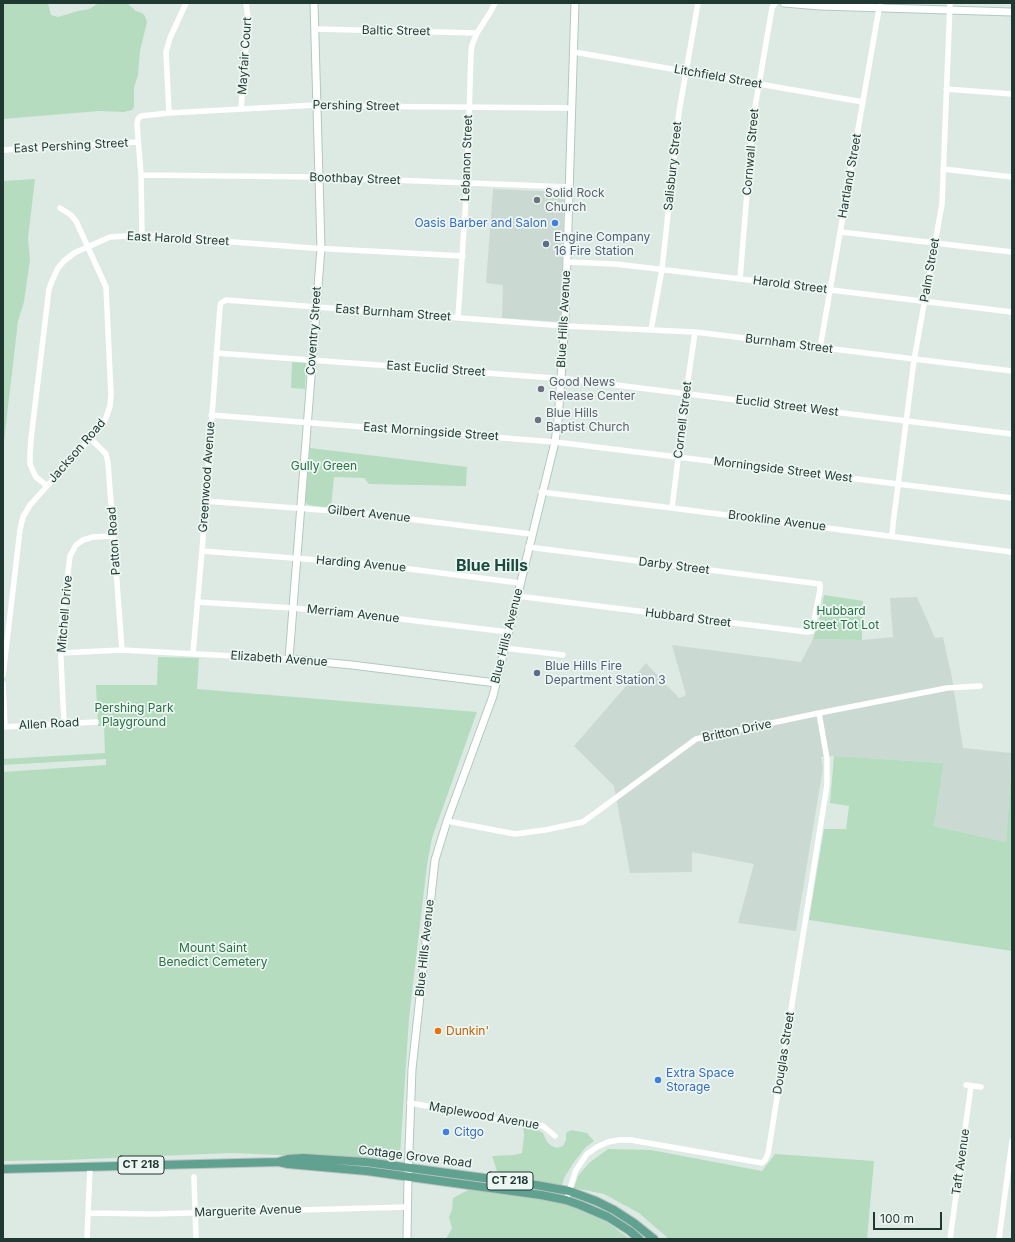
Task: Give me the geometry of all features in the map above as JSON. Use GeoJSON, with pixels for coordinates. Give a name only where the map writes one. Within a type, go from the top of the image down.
{"type":"FeatureCollection","features":[{"type":"Feature","properties":{"kind":"main road","name":"Coventry Street"},"geometry":{"type":"LineString","coordinates":[[289,659],[321,248],[314,3]]}},
{"type":"Feature","properties":{"kind":"main road","name":"Blue Hills Avenue"},"geometry":{"type":"LineString","coordinates":[[407,1239],[410,1104],[415,1038],[433,876],[438,849],[447,821],[491,701],[541,492],[555,442],[558,420],[568,262],[575,3]]}},
{"type":"Feature","properties":{"kind":"main road"},"geometry":{"type":"LineString","coordinates":[[784,3],[820,6],[949,7],[1012,12]]}},
{"type":"Feature","properties":{"kind":"main road","name":"Elizabeth Avenue"},"geometry":{"type":"LineString","coordinates":[[289,659],[496,682]]}},
{"type":"Feature","properties":{"kind":"main road","name":"Cottage Grove Road"},"geometry":{"type":"LineString","coordinates":[[278,1162],[288,1159],[303,1158],[366,1162],[536,1185],[569,1191],[596,1201],[614,1210],[634,1222],[654,1239]]}},
{"type":"Feature","properties":{"kind":"main road","name":"Cottage Grove Road"},"geometry":{"type":"LineString","coordinates":[[3,1169],[278,1162],[366,1171],[541,1195],[566,1200],[580,1204],[608,1217],[630,1231],[639,1239]]}},
{"type":"Feature","properties":{"kind":"street"},"geometry":{"type":"LineString","coordinates":[[169,113],[166,52],[170,38],[186,3]]}},
{"type":"Feature","properties":{"kind":"street","name":"Mayfair Court"},"geometry":{"type":"LineString","coordinates":[[240,109],[248,19],[246,3]]}},
{"type":"Feature","properties":{"kind":"street","name":"Lebanon Street"},"geometry":{"type":"LineString","coordinates":[[458,318],[467,183],[471,52],[477,33],[495,3]]}},
{"type":"Feature","properties":{"kind":"street","name":"Salisbury Street"},"geometry":{"type":"LineString","coordinates":[[651,330],[662,270],[679,112],[698,3]]}},
{"type":"Feature","properties":{"kind":"street","name":"Cornwall Street"},"geometry":{"type":"LineString","coordinates":[[740,279],[753,119],[772,8],[775,3]]}},
{"type":"Feature","properties":{"kind":"street","name":"Hartland Street"},"geometry":{"type":"LineString","coordinates":[[820,348],[879,6]]}},
{"type":"Feature","properties":{"kind":"street","name":"Palm Street"},"geometry":{"type":"LineString","coordinates":[[892,536],[914,360],[942,204],[949,7]]}},
{"type":"Feature","properties":{"kind":"street","name":"Baltic Street"},"geometry":{"type":"LineString","coordinates":[[315,29],[477,33]]}},
{"type":"Feature","properties":{"kind":"street","name":"Litchfield Street"},"geometry":{"type":"LineString","coordinates":[[574,52],[863,102]]}},
{"type":"Feature","properties":{"kind":"street"},"geometry":{"type":"LineString","coordinates":[[946,89],[1012,94]]}},
{"type":"Feature","properties":{"kind":"street","name":"Pershing Street"},"geometry":{"type":"LineString","coordinates":[[138,142],[137,124],[141,116],[169,113],[316,105],[572,108]]}},
{"type":"Feature","properties":{"kind":"street"},"geometry":{"type":"LineString","coordinates":[[138,142],[141,175],[142,235]]}},
{"type":"Feature","properties":{"kind":"street","name":"East Pershing Street"},"geometry":{"type":"LineString","coordinates":[[3,150],[138,142]]}},
{"type":"Feature","properties":{"kind":"street"},"geometry":{"type":"LineString","coordinates":[[943,169],[1012,177]]}},
{"type":"Feature","properties":{"kind":"street","name":"Boothbay Street"},"geometry":{"type":"LineString","coordinates":[[141,175],[318,177],[569,187]]}},
{"type":"Feature","properties":{"kind":"street","name":"Jackson Road"},"geometry":{"type":"LineString","coordinates":[[3,675],[20,530],[23,517],[30,505],[104,423],[110,406],[111,395],[106,287],[76,221],[71,215],[60,208]]}},
{"type":"Feature","properties":{"kind":"street"},"geometry":{"type":"LineString","coordinates":[[841,232],[1012,252]]}},
{"type":"Feature","properties":{"kind":"street","name":"East Harold Street"},"geometry":{"type":"LineString","coordinates":[[47,486],[33,471],[30,455],[48,296],[52,281],[58,268],[64,261],[88,246],[110,238],[124,235],[142,235],[321,248],[463,256]]}},
{"type":"Feature","properties":{"kind":"street","name":"Harold Street"},"geometry":{"type":"LineString","coordinates":[[568,262],[615,264],[1012,312]]}},
{"type":"Feature","properties":{"kind":"street","name":"East Burnham Street"},"geometry":{"type":"LineString","coordinates":[[222,302],[231,300],[565,326]]}},
{"type":"Feature","properties":{"kind":"street","name":"Greenwood Avenue"},"geometry":{"type":"LineString","coordinates":[[193,653],[202,552],[216,353],[220,307],[222,302]]}},
{"type":"Feature","properties":{"kind":"street","name":"Burnham Street"},"geometry":{"type":"LineString","coordinates":[[565,326],[695,332],[1012,371]]}},
{"type":"Feature","properties":{"kind":"street","name":"Cornell Street"},"geometry":{"type":"LineString","coordinates":[[672,508],[695,332]]}},
{"type":"Feature","properties":{"kind":"street","name":"East Euclid Street"},"geometry":{"type":"LineString","coordinates":[[216,353],[312,359],[561,379]]}},
{"type":"Feature","properties":{"kind":"street","name":"Euclid Street West"},"geometry":{"type":"LineString","coordinates":[[561,379],[1012,434]]}},
{"type":"Feature","properties":{"kind":"street","name":"East Morningside Street"},"geometry":{"type":"LineString","coordinates":[[211,415],[555,442]]}},
{"type":"Feature","properties":{"kind":"street","name":"Patton Road"},"geometry":{"type":"LineString","coordinates":[[91,438],[106,454],[122,650]]}},
{"type":"Feature","properties":{"kind":"street","name":"Morningside Street West"},"geometry":{"type":"LineString","coordinates":[[555,442],[1012,498]]}},
{"type":"Feature","properties":{"kind":"street","name":"Brookline Avenue"},"geometry":{"type":"LineString","coordinates":[[541,492],[1012,552]]}},
{"type":"Feature","properties":{"kind":"street","name":"Gilbert Avenue"},"geometry":{"type":"LineString","coordinates":[[205,501],[389,516],[531,534]]}},
{"type":"Feature","properties":{"kind":"street","name":"Mitchell Drive"},"geometry":{"type":"LineString","coordinates":[[64,723],[60,638],[70,556],[76,545],[83,540],[92,537],[113,536]]}},
{"type":"Feature","properties":{"kind":"street","name":"Darby Street"},"geometry":{"type":"LineString","coordinates":[[528,547],[820,584]]}},
{"type":"Feature","properties":{"kind":"street","name":"Harding Avenue"},"geometry":{"type":"LineString","coordinates":[[202,552],[370,564],[520,583]]}},
{"type":"Feature","properties":{"kind":"street","name":"Hubbard Street"},"geometry":{"type":"LineString","coordinates":[[517,596],[807,632],[812,631],[820,584]]}},
{"type":"Feature","properties":{"kind":"street","name":"Merriam Avenue"},"geometry":{"type":"LineString","coordinates":[[197,602],[293,608],[508,632]]}},
{"type":"Feature","properties":{"kind":"street"},"geometry":{"type":"LineString","coordinates":[[504,648],[563,655]]}},
{"type":"Feature","properties":{"kind":"street","name":"Elizabeth Avenue"},"geometry":{"type":"LineString","coordinates":[[61,653],[122,650],[289,659]]}},
{"type":"Feature","properties":{"kind":"street"},"geometry":{"type":"LineString","coordinates":[[3,684],[4,727]]}},
{"type":"Feature","properties":{"kind":"street","name":"Britton Drive"},"geometry":{"type":"LineString","coordinates":[[447,821],[515,834],[583,822],[696,739],[947,688],[980,686]]}},
{"type":"Feature","properties":{"kind":"street","name":"Douglas Street"},"geometry":{"type":"LineString","coordinates":[[566,1200],[576,1170],[586,1154],[608,1142],[630,1140],[762,1162],[765,1160],[768,1154],[827,785],[827,759],[819,713]]}},
{"type":"Feature","properties":{"kind":"street","name":"Allen Road"},"geometry":{"type":"LineString","coordinates":[[4,727],[96,722]]}},
{"type":"Feature","properties":{"kind":"street","name":"Taft Avenue"},"geometry":{"type":"LineString","coordinates":[[950,1239],[969,1085],[981,1087]]}},
{"type":"Feature","properties":{"kind":"street","name":"Maplewood Avenue"},"geometry":{"type":"LineString","coordinates":[[410,1104],[439,1108],[486,1118],[543,1126],[555,1136]]}},
{"type":"Feature","properties":{"kind":"street"},"geometry":{"type":"LineString","coordinates":[[999,1239],[1012,1141]]}},
{"type":"Feature","properties":{"kind":"street"},"geometry":{"type":"LineString","coordinates":[[87,1239],[90,1166]]}},
{"type":"Feature","properties":{"kind":"street"},"geometry":{"type":"LineString","coordinates":[[194,1177],[196,1239]]}},
{"type":"Feature","properties":{"kind":"street","name":"Marguerite Avenue"},"geometry":{"type":"LineString","coordinates":[[88,1213],[196,1213],[408,1207]]}},
{"type":"Feature","properties":{"kind":"shaded area"},"geometry":{"type":"Polygon","coordinates":[[[493,189],[564,192],[561,318],[559,322],[502,318],[503,285],[486,283],[493,189]]]}},
{"type":"Feature","properties":{"kind":"shaded area"},"geometry":{"type":"Polygon","coordinates":[[[917,597],[935,638],[943,637],[952,678],[963,748],[1012,753],[1006,842],[934,826],[944,763],[834,756],[821,757],[823,768],[796,931],[738,923],[754,864],[692,852],[692,872],[630,873],[614,786],[574,746],[646,663],[679,698],[686,695],[672,645],[801,662],[813,639],[862,640],[893,637],[890,598],[917,597]]]}},
{"type":"Feature","properties":{"kind":"green space"},"geometry":{"type":"Polygon","coordinates":[[[3,3],[48,3],[51,15],[58,17],[89,9],[99,3],[127,3],[136,11],[142,13],[147,22],[140,51],[138,75],[134,87],[134,107],[132,110],[124,112],[99,111],[3,119],[3,3]]]}},
{"type":"Feature","properties":{"kind":"green space"},"geometry":{"type":"Polygon","coordinates":[[[35,179],[28,238],[30,260],[24,302],[18,321],[3,450],[3,181],[35,179]]]}},
{"type":"Feature","properties":{"kind":"green space"},"geometry":{"type":"Polygon","coordinates":[[[292,362],[306,363],[305,389],[291,388],[292,362]]]}},
{"type":"Feature","properties":{"kind":"green space","name":"Gully Green"},"geometry":{"type":"Polygon","coordinates":[[[310,448],[467,467],[466,486],[369,484],[364,478],[334,477],[331,508],[308,505],[305,501],[310,448]]]}},
{"type":"Feature","properties":{"kind":"green space","name":"Hubbard Street Tot Lot"},"geometry":{"type":"Polygon","coordinates":[[[824,595],[863,601],[862,640],[813,639],[819,620],[824,595]]]}},
{"type":"Feature","properties":{"kind":"green space","name":"Mount Saint Benedict Cemetery"},"geometry":{"type":"Polygon","coordinates":[[[158,657],[199,658],[197,689],[477,712],[432,838],[427,865],[409,1018],[400,1156],[398,1160],[231,1153],[3,1161],[3,772],[106,765],[106,759],[3,765],[3,759],[105,753],[104,726],[98,726],[96,685],[157,685],[158,657]]]}},
{"type":"Feature","properties":{"kind":"green space"},"geometry":{"type":"Polygon","coordinates":[[[834,756],[944,763],[934,826],[1006,842],[1012,757],[1012,951],[809,920],[824,829],[846,829],[849,806],[830,803],[834,756]]]}},
{"type":"Feature","properties":{"kind":"green space"},"geometry":{"type":"Polygon","coordinates":[[[523,1125],[532,1127],[543,1133],[547,1142],[557,1148],[563,1146],[566,1140],[566,1133],[571,1130],[587,1133],[594,1141],[586,1147],[574,1162],[564,1178],[561,1189],[500,1180],[492,1156],[522,1153],[524,1135],[523,1125]]]}},
{"type":"Feature","properties":{"kind":"green space"},"geometry":{"type":"Polygon","coordinates":[[[608,1149],[651,1150],[762,1171],[775,1154],[874,1161],[867,1239],[669,1239],[639,1213],[604,1194],[574,1188],[578,1176],[589,1163],[608,1149]]]}},
{"type":"Feature","properties":{"kind":"green space"},"geometry":{"type":"Polygon","coordinates":[[[470,1189],[561,1202],[597,1215],[630,1239],[446,1239],[452,1228],[449,1217],[452,1210],[453,1198],[470,1189]]]}},
{"type":"Feature","properties":{"kind":"place","name":"Solid Rock Church"},"geometry":{"type":"Point","coordinates":[537,200]}},
{"type":"Feature","properties":{"kind":"place","name":"Oasis Barber and Salon"},"geometry":{"type":"Point","coordinates":[555,223]}},
{"type":"Feature","properties":{"kind":"place","name":"Engine Company 16 Fire Station"},"geometry":{"type":"Point","coordinates":[546,244]}},
{"type":"Feature","properties":{"kind":"place","name":"Good News Release Center"},"geometry":{"type":"Point","coordinates":[541,389]}},
{"type":"Feature","properties":{"kind":"place","name":"Blue Hills Baptist Church"},"geometry":{"type":"Point","coordinates":[538,420]}},
{"type":"Feature","properties":{"kind":"place","name":"Blue Hills Fire Department Station 3"},"geometry":{"type":"Point","coordinates":[537,673]}},
{"type":"Feature","properties":{"kind":"place","name":"Dunkin'"},"geometry":{"type":"Point","coordinates":[438,1031]}},
{"type":"Feature","properties":{"kind":"place","name":"Extra Space Storage"},"geometry":{"type":"Point","coordinates":[658,1080]}},
{"type":"Feature","properties":{"kind":"place","name":"Citgo"},"geometry":{"type":"Point","coordinates":[446,1132]}},
{"type":"Feature","properties":{"kind":"district","name":"Blue Hills"},"geometry":{"type":"Point","coordinates":[492,566]}},
{"type":"Feature","properties":{"kind":"park label","name":"Pershing Park Playground"},"geometry":{"type":"Point","coordinates":[134,715]}}]}
